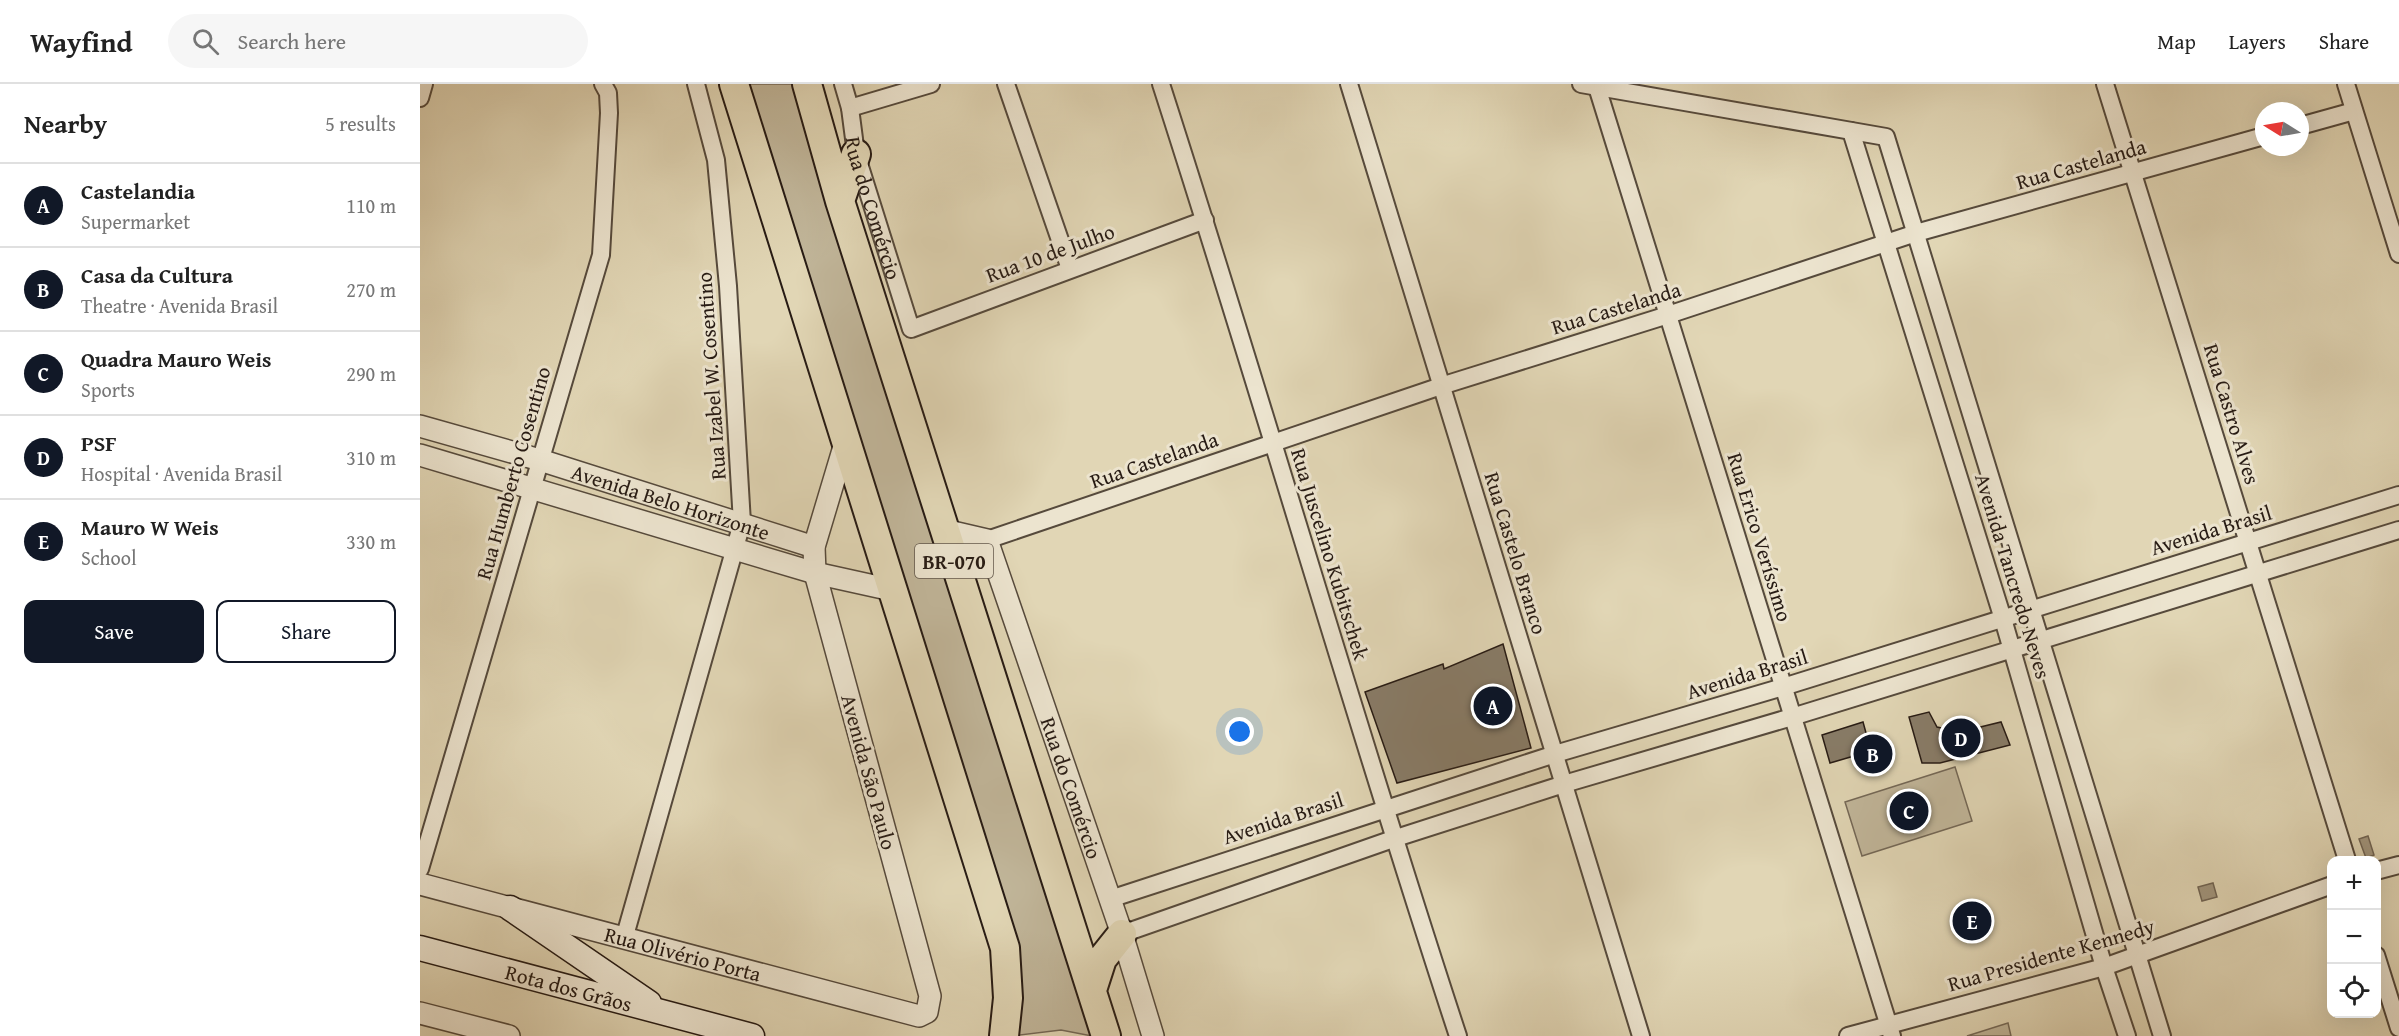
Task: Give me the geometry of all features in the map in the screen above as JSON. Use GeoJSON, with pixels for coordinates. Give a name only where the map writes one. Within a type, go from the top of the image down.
{"type":"FeatureCollection","features":[{"type":"Feature","properties":{"kind":"highway","name":"BR-070"},"geometry":{"type":"LineString","coordinates":[[734,84],[1005,948],[1008,998],[1004,1036]]}},
{"type":"Feature","properties":{"kind":"highway","name":"BR-070"},"geometry":{"type":"LineString","coordinates":[[807,84],[840,201],[1106,1036]]}},
{"type":"Feature","properties":{"kind":"highway"},"geometry":{"type":"LineString","coordinates":[[840,201],[856,154]]}},
{"type":"Feature","properties":{"kind":"highway"},"geometry":{"type":"LineString","coordinates":[[1092,990],[1102,959],[1122,934]]}},
{"type":"Feature","properties":{"kind":"main road"},"geometry":{"type":"LineString","coordinates":[[510,908],[666,1014]]}},
{"type":"Feature","properties":{"kind":"main road","name":"Rota dos Grãos"},"geometry":{"type":"LineString","coordinates":[[420,948],[752,1036]]}},
{"type":"Feature","properties":{"kind":"main road"},"geometry":{"type":"LineString","coordinates":[[684,1036],[719,1028]]}},
{"type":"Feature","properties":{"kind":"street"},"geometry":{"type":"LineString","coordinates":[[420,98],[424,84]]}},
{"type":"Feature","properties":{"kind":"street","name":"Rua Humberto Cosentino"},"geometry":{"type":"LineString","coordinates":[[420,869],[601,255],[609,113],[603,84]]}},
{"type":"Feature","properties":{"kind":"street","name":"Rua Izabel W. Cosentino"},"geometry":{"type":"LineString","coordinates":[[624,939],[742,523],[729,297],[717,160],[696,84]]}},
{"type":"Feature","properties":{"kind":"street","name":"Rua do Comércio"},"geometry":{"type":"LineString","coordinates":[[843,84],[850,108],[856,154],[911,329]]}},
{"type":"Feature","properties":{"kind":"street"},"geometry":{"type":"LineString","coordinates":[[850,108],[931,84]]}},
{"type":"Feature","properties":{"kind":"street"},"geometry":{"type":"LineString","coordinates":[[1006,84],[1070,269]]}},
{"type":"Feature","properties":{"kind":"street","name":"Rua Juscelino Kubitschek"},"geometry":{"type":"LineString","coordinates":[[1161,84],[1205,220],[1393,839],[1458,1036]]}},
{"type":"Feature","properties":{"kind":"street","name":"Rua Castelo Branco"},"geometry":{"type":"LineString","coordinates":[[1349,84],[1641,1036]]}},
{"type":"Feature","properties":{"kind":"street","name":"Rua Castro Alves"},"geometry":{"type":"LineString","coordinates":[[2105,84],[2345,856]]}},
{"type":"Feature","properties":{"kind":"street"},"geometry":{"type":"LineString","coordinates":[[2346,84],[2399,254]]}},
{"type":"Feature","properties":{"kind":"street"},"geometry":{"type":"LineString","coordinates":[[1589,85],[1644,89],[1851,131]]}},
{"type":"Feature","properties":{"kind":"street","name":"Rua Erico Veríssimo"},"geometry":{"type":"LineString","coordinates":[[1589,85],[1668,315],[1890,1030]]}},
{"type":"Feature","properties":{"kind":"street"},"geometry":{"type":"LineString","coordinates":[[2309,124],[2354,111]]}},
{"type":"Feature","properties":{"kind":"street","name":"Avenida Tancredo Neves"},"geometry":{"type":"LineString","coordinates":[[2127,1036],[2104,967],[2012,648],[1888,243],[1851,131],[1886,137],[2162,1036]]}},
{"type":"Feature","properties":{"kind":"street","name":"Rua Castelanda"},"geometry":{"type":"LineString","coordinates":[[987,540],[1441,386],[1668,315],[1916,233],[2255,139]]}},
{"type":"Feature","properties":{"kind":"street","name":"Rua 10 de Julho"},"geometry":{"type":"LineString","coordinates":[[911,329],[1205,220]]}},
{"type":"Feature","properties":{"kind":"street","name":"Avenida Belo Horizonte"},"geometry":{"type":"LineString","coordinates":[[420,426],[540,460],[814,547]]}},
{"type":"Feature","properties":{"kind":"street"},"geometry":{"type":"LineString","coordinates":[[814,547],[846,440]]}},
{"type":"Feature","properties":{"kind":"street","name":"Avenida Belo Horizonte"},"geometry":{"type":"LineString","coordinates":[[420,455],[815,573],[892,590]]}},
{"type":"Feature","properties":{"kind":"street","name":"Avenida Brasil"},"geometry":{"type":"LineString","coordinates":[[1110,899],[1555,754],[1783,687],[2399,495]]}},
{"type":"Feature","properties":{"kind":"street"},"geometry":{"type":"LineString","coordinates":[[944,530],[987,540]]}},
{"type":"Feature","properties":{"kind":"street"},"geometry":{"type":"LineString","coordinates":[[1122,934],[1393,839],[1564,784],[1792,717],[2399,530]]}},
{"type":"Feature","properties":{"kind":"street","name":"Rua do Comércio"},"geometry":{"type":"LineString","coordinates":[[987,540],[1122,934],[1153,1036]]}},
{"type":"Feature","properties":{"kind":"street","name":"Avenida São Paulo"},"geometry":{"type":"LineString","coordinates":[[814,547],[815,573],[930,996]]}},
{"type":"Feature","properties":{"kind":"street"},"geometry":{"type":"LineString","coordinates":[[2381,870],[2399,865]]}},
{"type":"Feature","properties":{"kind":"street","name":"Rua Olivério Porta"},"geometry":{"type":"LineString","coordinates":[[420,884],[919,1016],[927,1012],[930,996]]}},
{"type":"Feature","properties":{"kind":"street","name":"Rua Presidente Kennedy"},"geometry":{"type":"LineString","coordinates":[[1848,1036],[1890,1030],[2104,967],[2327,886]]}},
{"type":"Feature","properties":{"kind":"street"},"geometry":{"type":"LineString","coordinates":[[2379,964],[2399,1028]]}},
{"type":"Feature","properties":{"kind":"street"},"geometry":{"type":"LineString","coordinates":[[420,1013],[509,1036]]}},
{"type":"Feature","properties":{"kind":"shaded area"},"geometry":{"type":"Polygon","coordinates":[[[746,84],[793,84],[943,570],[1092,1036],[1061,1030],[1011,1036],[1018,1011],[1021,982],[1015,947],[746,84]]]}},
{"type":"Feature","properties":{"kind":"shaded area"},"geometry":{"type":"Polygon","coordinates":[[[1955,767],[1972,821],[1862,856],[1845,802],[1955,767]]]}},
{"type":"Feature","properties":{"kind":"shaded area"},"geometry":{"type":"Polygon","coordinates":[[[2368,836],[2374,855],[2365,856],[2359,839],[2368,836]]]}},
{"type":"Feature","properties":{"kind":"shaded area"},"geometry":{"type":"Polygon","coordinates":[[[2213,883],[2217,897],[2202,901],[2198,887],[2213,883]]]}},
{"type":"Feature","properties":{"kind":"shaded area"},"geometry":{"type":"Polygon","coordinates":[[[2008,1023],[2011,1036],[1967,1036],[2008,1023]]]}},
{"type":"Feature","properties":{"kind":"building"},"geometry":{"type":"Polygon","coordinates":[[[1503,644],[1531,748],[1397,783],[1365,692],[1443,664],[1444,669],[1503,644]]]}},
{"type":"Feature","properties":{"kind":"building"},"geometry":{"type":"Polygon","coordinates":[[[1929,712],[1937,727],[1960,732],[2001,722],[2010,745],[1940,763],[1922,763],[1909,717],[1929,712]]]}},
{"type":"Feature","properties":{"kind":"building"},"geometry":{"type":"Polygon","coordinates":[[[1863,722],[1871,751],[1830,763],[1822,735],[1863,722]]]}},
{"type":"Feature","properties":{"kind":"place","name":"Castelandia"},"geometry":{"type":"Point","coordinates":[1493,706]}},
{"type":"Feature","properties":{"kind":"place","name":"PSF"},"geometry":{"type":"Point","coordinates":[1961,738]}},
{"type":"Feature","properties":{"kind":"place","name":"Casa da Cultura"},"geometry":{"type":"Point","coordinates":[1873,754]}},
{"type":"Feature","properties":{"kind":"place","name":"Quadra Mauro Weis"},"geometry":{"type":"Point","coordinates":[1909,811]}},
{"type":"Feature","properties":{"kind":"place","name":"Mauro W Weis"},"geometry":{"type":"Point","coordinates":[1972,921]}}]}
